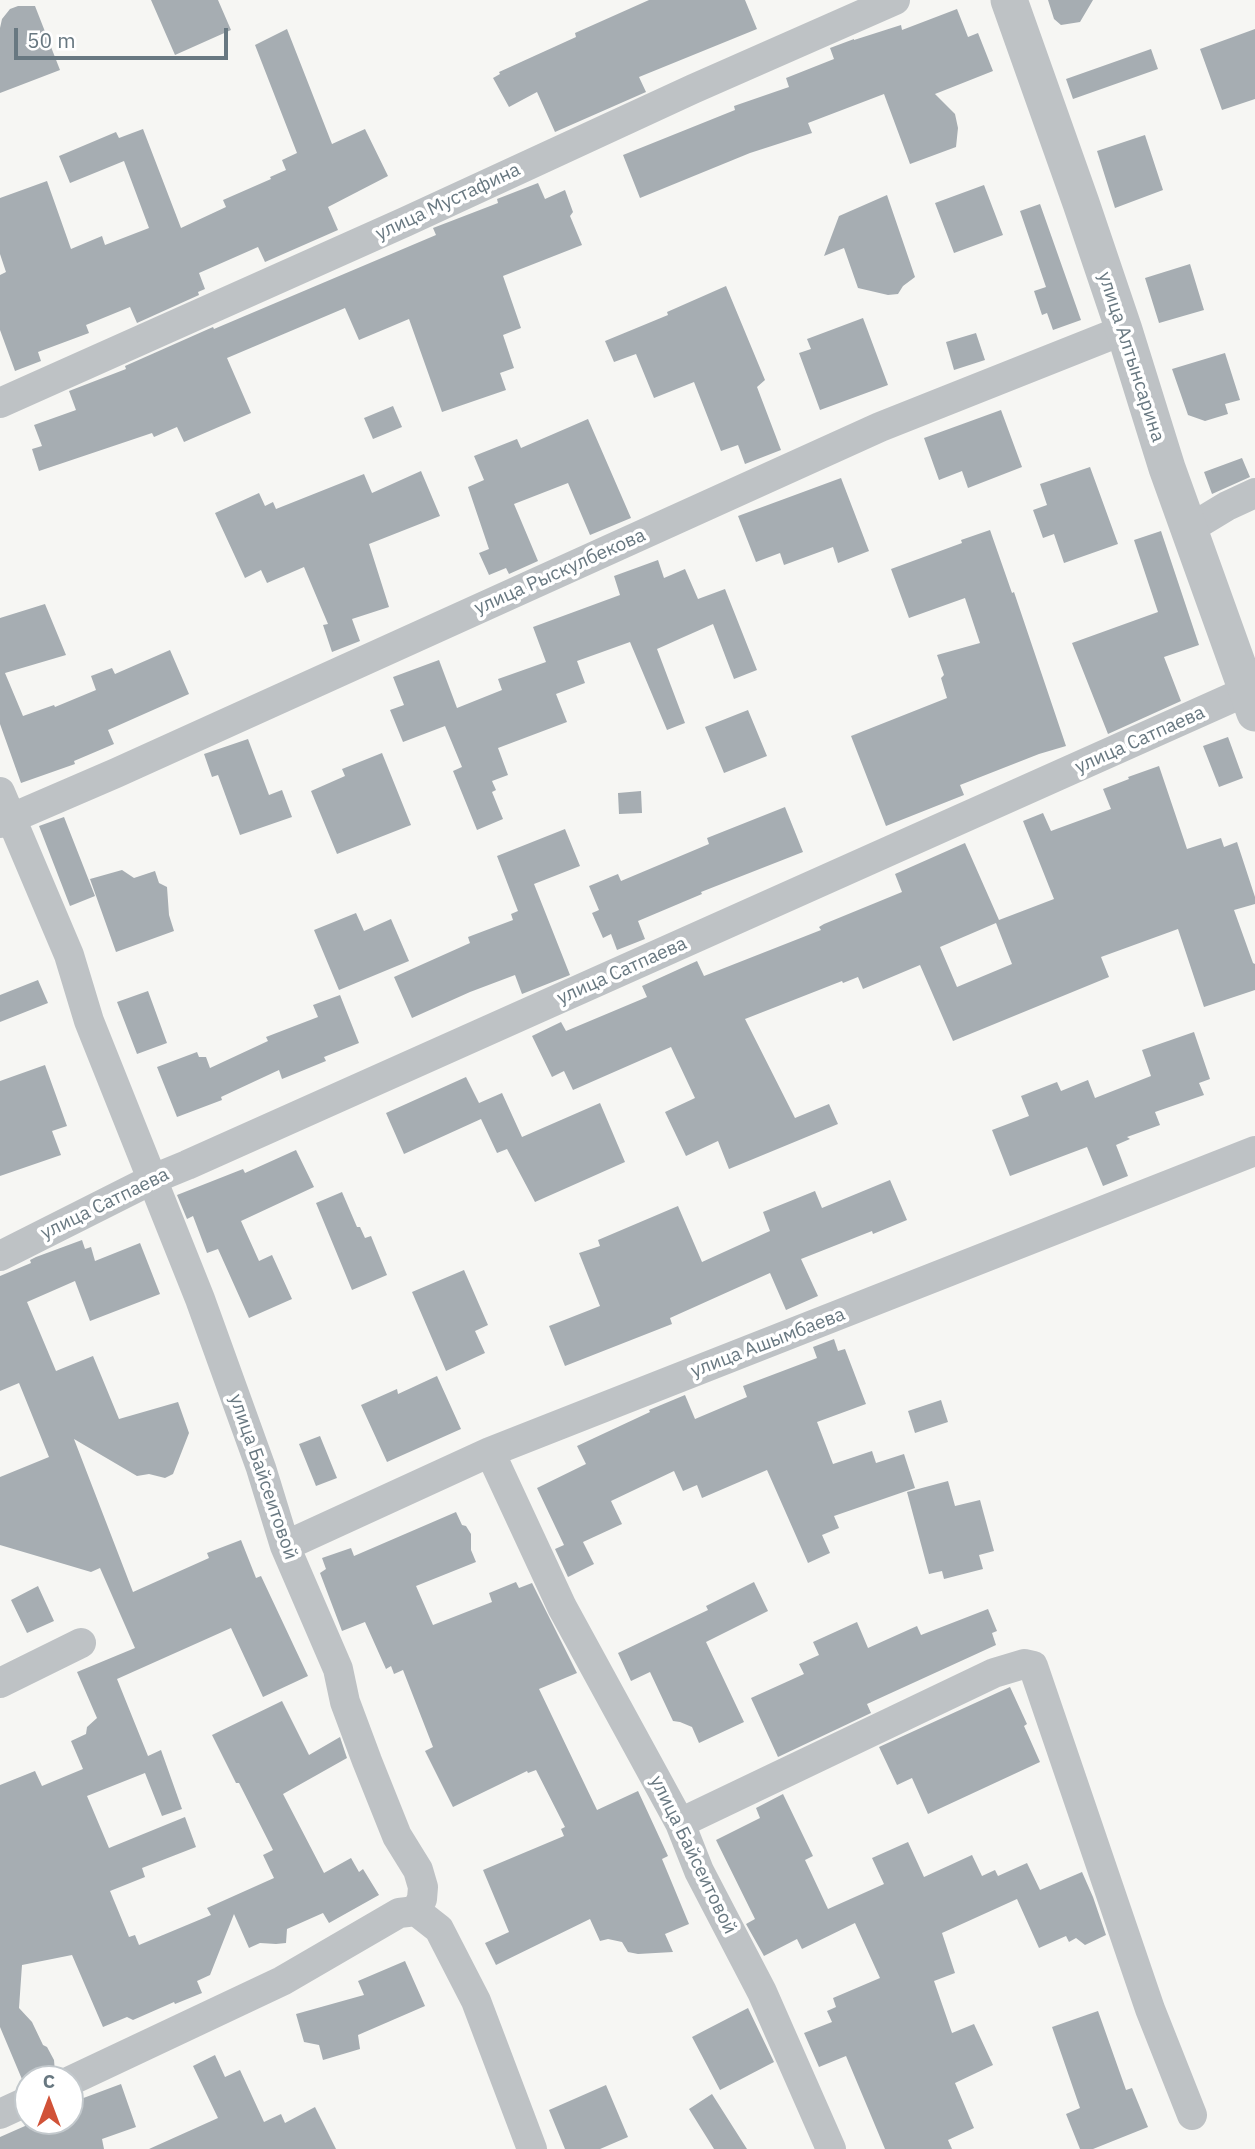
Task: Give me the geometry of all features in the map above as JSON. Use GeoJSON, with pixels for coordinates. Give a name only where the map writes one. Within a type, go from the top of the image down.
{"type":"FeatureCollection","features":[{"type":"Feature","properties":{"kind":"street","name":"улица Мустафина"},"geometry":{"type":"LineString","coordinates":[[0,403],[895,0]]}},
{"type":"Feature","properties":{"kind":"street","name":"улица Алтынсарина"},"geometry":{"type":"LineString","coordinates":[[1009,0],[1124,330],[1167,468],[1251,702]]}},
{"type":"Feature","properties":{"kind":"street","name":"улица Рыскулбекова"},"geometry":{"type":"LineString","coordinates":[[4,811],[129,767],[880,427],[1124,330]]}},
{"type":"Feature","properties":{"kind":"street"},"geometry":{"type":"LineString","coordinates":[[1189,529],[1255,493]]}},
{"type":"Feature","properties":{"kind":"street","name":"улица Сатпаева"},"geometry":{"type":"LineString","coordinates":[[0,1256],[153,1179],[1251,702]]}},
{"type":"Feature","properties":{"kind":"street","name":"улица Байсеитовой"},"geometry":{"type":"LineString","coordinates":[[4,811],[69,955],[89,1020],[200,1299],[252,1442],[285,1546],[338,1669],[345,1702],[397,1836],[418,1870],[423,1887],[422,1899],[416,1911]]}},
{"type":"Feature","properties":{"kind":"street","name":"улица Ашымбаева"},"geometry":{"type":"LineString","coordinates":[[285,1546],[490,1452],[1255,1151]]}},
{"type":"Feature","properties":{"kind":"street","name":"улица Байсеитовой"},"geometry":{"type":"LineString","coordinates":[[490,1452],[562,1607],[680,1823],[699,1871],[762,1992],[831,2149]]}},
{"type":"Feature","properties":{"kind":"street"},"geometry":{"type":"LineString","coordinates":[[0,1683],[81,1643]]}},
{"type":"Feature","properties":{"kind":"street"},"geometry":{"type":"LineString","coordinates":[[680,1823],[994,1673],[1024,1664],[1033,1666],[1150,2009],[1192,2115]]}},
{"type":"Feature","properties":{"kind":"street"},"geometry":{"type":"LineString","coordinates":[[84,2074],[282,1981],[399,1913],[416,1911],[439,1929],[476,2001],[531,2149]]}},
{"type":"Feature","properties":{"kind":"building"},"geometry":{"type":"Polygon","coordinates":[[[151,0],[218,0],[231,30],[175,55],[151,0]]]}},
{"type":"Feature","properties":{"kind":"building"},"geometry":{"type":"Polygon","coordinates":[[[649,0],[745,0],[757,29],[639,77],[646,92],[555,132],[537,92],[509,107],[493,78],[500,74],[499,72],[576,37],[575,33],[649,0]]]}},
{"type":"Feature","properties":{"kind":"building"},"geometry":{"type":"Polygon","coordinates":[[[1048,0],[1093,0],[1080,22],[1061,25],[1054,19],[1048,0]]]}},
{"type":"Feature","properties":{"kind":"building"},"geometry":{"type":"Polygon","coordinates":[[[35,6],[60,70],[0,93],[0,28],[2,19],[10,9],[35,6]]]}},
{"type":"Feature","properties":{"kind":"building"},"geometry":{"type":"Polygon","coordinates":[[[957,9],[968,37],[978,33],[993,71],[935,94],[955,114],[958,128],[956,147],[910,164],[884,94],[808,123],[812,133],[750,153],[640,198],[623,155],[735,110],[734,106],[789,87],[786,78],[834,59],[830,48],[901,25],[902,30],[957,9]]]}},
{"type":"Feature","properties":{"kind":"building"},"geometry":{"type":"Polygon","coordinates":[[[287,29],[332,144],[365,129],[388,176],[328,207],[338,230],[265,262],[258,247],[199,273],[205,289],[198,292],[199,295],[137,323],[130,307],[86,325],[89,333],[38,352],[41,361],[15,371],[0,330],[0,275],[6,272],[0,254],[0,198],[47,181],[71,249],[102,236],[105,245],[149,228],[124,161],[70,183],[59,156],[116,132],[119,138],[143,129],[181,228],[226,207],[223,200],[286,170],[282,160],[297,153],[255,45],[287,29]]]}},
{"type":"Feature","properties":{"kind":"building"},"geometry":{"type":"Polygon","coordinates":[[[1255,29],[1255,99],[1222,110],[1200,49],[1255,29]]]}},
{"type":"Feature","properties":{"kind":"building"},"geometry":{"type":"Polygon","coordinates":[[[1151,49],[1158,69],[1073,99],[1066,79],[1151,49]]]}},
{"type":"Feature","properties":{"kind":"building"},"geometry":{"type":"Polygon","coordinates":[[[1145,135],[1163,190],[1115,208],[1097,151],[1145,135]]]}},
{"type":"Feature","properties":{"kind":"building"},"geometry":{"type":"Polygon","coordinates":[[[538,183],[545,199],[565,190],[573,212],[570,216],[582,245],[503,276],[521,328],[503,335],[514,368],[500,373],[506,390],[442,412],[409,319],[359,340],[345,308],[227,358],[251,413],[184,442],[177,427],[154,437],[152,433],[39,471],[32,449],[42,446],[34,425],[76,410],[69,391],[126,369],[125,366],[213,327],[214,329],[436,235],[433,228],[498,203],[497,199],[538,183]]]}},
{"type":"Feature","properties":{"kind":"building"},"geometry":{"type":"Polygon","coordinates":[[[984,185],[1003,235],[954,253],[935,203],[984,185]]]}},
{"type":"Feature","properties":{"kind":"building"},"geometry":{"type":"Polygon","coordinates":[[[887,195],[915,277],[903,286],[898,294],[888,295],[858,288],[844,248],[824,256],[839,216],[887,195]]]}},
{"type":"Feature","properties":{"kind":"building"},"geometry":{"type":"Polygon","coordinates":[[[1040,204],[1081,320],[1053,330],[1047,313],[1042,315],[1034,291],[1046,287],[1020,211],[1040,204]]]}},
{"type":"Feature","properties":{"kind":"building"},"geometry":{"type":"Polygon","coordinates":[[[1190,264],[1204,310],[1159,323],[1145,278],[1190,264]]]}},
{"type":"Feature","properties":{"kind":"building"},"geometry":{"type":"Polygon","coordinates":[[[726,286],[765,380],[757,387],[781,450],[745,464],[738,445],[721,451],[694,382],[654,398],[636,354],[614,362],[605,341],[668,315],[667,312],[726,286]]]}},
{"type":"Feature","properties":{"kind":"building"},"geometry":{"type":"Polygon","coordinates":[[[863,318],[888,385],[820,410],[799,353],[811,349],[807,339],[863,318]]]}},
{"type":"Feature","properties":{"kind":"building"},"geometry":{"type":"Polygon","coordinates":[[[976,333],[985,360],[954,370],[946,342],[976,333]]]}},
{"type":"Feature","properties":{"kind":"building"},"geometry":{"type":"Polygon","coordinates":[[[1225,353],[1240,400],[1225,404],[1228,414],[1205,421],[1188,415],[1172,369],[1225,353]]]}},
{"type":"Feature","properties":{"kind":"building"},"geometry":{"type":"Polygon","coordinates":[[[393,406],[402,427],[373,439],[364,418],[393,406]]]}},
{"type":"Feature","properties":{"kind":"building"},"geometry":{"type":"Polygon","coordinates":[[[1001,410],[1022,467],[968,488],[962,471],[939,480],[924,438],[1001,410]]]}},
{"type":"Feature","properties":{"kind":"building"},"geometry":{"type":"Polygon","coordinates":[[[588,419],[631,518],[590,535],[568,483],[514,504],[538,561],[509,574],[506,568],[489,575],[479,553],[489,549],[468,487],[484,480],[474,456],[517,439],[521,448],[588,419]]]}},
{"type":"Feature","properties":{"kind":"building"},"geometry":{"type":"Polygon","coordinates":[[[1242,458],[1250,477],[1212,494],[1204,472],[1242,458]]]}},
{"type":"Feature","properties":{"kind":"building"},"geometry":{"type":"Polygon","coordinates":[[[1090,467],[1118,544],[1064,563],[1054,534],[1043,538],[1033,510],[1047,505],[1040,484],[1090,467]]]}},
{"type":"Feature","properties":{"kind":"building"},"geometry":{"type":"Polygon","coordinates":[[[421,471],[440,516],[369,544],[389,607],[352,619],[360,641],[332,652],[323,625],[328,624],[304,567],[267,583],[261,570],[245,578],[215,513],[259,493],[265,506],[273,502],[276,509],[364,474],[372,493],[421,471]]]}},
{"type":"Feature","properties":{"kind":"building"},"geometry":{"type":"Polygon","coordinates":[[[841,478],[869,551],[838,563],[833,547],[784,565],[780,553],[756,562],[738,516],[841,478]]]}},
{"type":"Feature","properties":{"kind":"building"},"geometry":{"type":"Polygon","coordinates":[[[990,530],[1066,746],[960,785],[964,795],[886,826],[851,736],[947,698],[941,678],[944,675],[937,655],[980,643],[965,598],[909,618],[891,569],[990,530]]]}},
{"type":"Feature","properties":{"kind":"building"},"geometry":{"type":"Polygon","coordinates":[[[1161,531],[1199,645],[1164,657],[1181,701],[1108,734],[1072,643],[1158,612],[1134,540],[1161,531]]]}},
{"type":"Feature","properties":{"kind":"building"},"geometry":{"type":"Polygon","coordinates":[[[658,560],[664,578],[685,569],[698,599],[725,589],[757,670],[734,679],[713,624],[657,649],[685,723],[667,730],[630,642],[577,661],[585,683],[556,694],[567,722],[498,748],[508,775],[492,781],[496,790],[492,792],[503,819],[477,830],[453,771],[462,767],[445,726],[403,742],[390,710],[404,705],[393,677],[439,660],[457,708],[502,690],[498,679],[546,662],[533,627],[620,595],[614,576],[658,560]]]}},
{"type":"Feature","properties":{"kind":"building"},"geometry":{"type":"Polygon","coordinates":[[[45,604],[66,655],[5,673],[23,716],[54,705],[55,707],[96,690],[91,676],[112,668],[115,674],[170,650],[189,694],[108,730],[114,744],[74,761],[75,764],[21,783],[0,724],[0,618],[45,604]]]}},
{"type":"Feature","properties":{"kind":"building"},"geometry":{"type":"Polygon","coordinates":[[[748,710],[767,756],[724,773],[705,727],[748,710]]]}},
{"type":"Feature","properties":{"kind":"building"},"geometry":{"type":"Polygon","coordinates":[[[1228,737],[1243,778],[1219,787],[1203,746],[1228,737]]]}},
{"type":"Feature","properties":{"kind":"building"},"geometry":{"type":"Polygon","coordinates":[[[248,739],[269,795],[282,790],[292,817],[240,835],[218,775],[212,777],[204,754],[248,739]]]}},
{"type":"Feature","properties":{"kind":"building"},"geometry":{"type":"Polygon","coordinates":[[[382,753],[411,825],[337,854],[311,791],[345,776],[342,769],[382,753]]]}},
{"type":"Feature","properties":{"kind":"building"},"geometry":{"type":"Polygon","coordinates":[[[1159,766],[1187,849],[1221,838],[1224,847],[1237,842],[1255,897],[1255,904],[1234,910],[1255,964],[1255,990],[1204,1007],[1178,929],[1101,957],[1109,977],[953,1041],[920,965],[863,989],[858,977],[843,983],[842,981],[745,1019],[795,1118],[829,1104],[838,1124],[729,1169],[718,1141],[686,1156],[665,1112],[695,1098],[671,1047],[573,1090],[564,1071],[552,1077],[532,1036],[561,1022],[566,1031],[647,997],[642,986],[697,961],[704,976],[821,930],[819,927],[824,924],[902,892],[895,874],[965,843],[999,920],[1054,899],[1023,821],[1043,813],[1051,831],[1111,809],[1103,789],[1129,779],[1128,777],[1159,766]],[[996,923],[940,947],[957,987],[1012,964],[996,923]]]}},
{"type":"Feature","properties":{"kind":"building"},"geometry":{"type":"Polygon","coordinates":[[[641,791],[642,813],[619,814],[618,793],[641,791]]]}},
{"type":"Feature","properties":{"kind":"building"},"geometry":{"type":"Polygon","coordinates":[[[785,807],[803,852],[701,892],[702,894],[638,921],[645,939],[617,950],[611,934],[603,938],[592,913],[599,910],[589,886],[618,874],[621,881],[709,844],[707,838],[785,807]]]}},
{"type":"Feature","properties":{"kind":"building"},"geometry":{"type":"Polygon","coordinates":[[[64,817],[95,896],[70,906],[39,826],[64,817]]]}},
{"type":"Feature","properties":{"kind":"building"},"geometry":{"type":"Polygon","coordinates":[[[565,829],[580,866],[534,884],[570,975],[522,994],[515,975],[412,1018],[394,977],[470,943],[468,937],[513,920],[511,914],[518,911],[497,856],[565,829]]]}},
{"type":"Feature","properties":{"kind":"building"},"geometry":{"type":"Polygon","coordinates":[[[122,870],[134,878],[155,871],[159,883],[167,887],[169,915],[174,931],[116,952],[90,879],[122,870]]]}},
{"type":"Feature","properties":{"kind":"building"},"geometry":{"type":"Polygon","coordinates":[[[356,913],[364,931],[391,919],[409,961],[339,990],[314,930],[356,913]]]}},
{"type":"Feature","properties":{"kind":"building"},"geometry":{"type":"Polygon","coordinates":[[[38,980],[48,1003],[0,1022],[0,995],[38,980]]]}},
{"type":"Feature","properties":{"kind":"building"},"geometry":{"type":"Polygon","coordinates":[[[148,991],[167,1043],[137,1054],[117,1002],[148,991]]]}},
{"type":"Feature","properties":{"kind":"building"},"geometry":{"type":"Polygon","coordinates":[[[340,995],[359,1043],[324,1057],[326,1061],[282,1079],[279,1070],[221,1097],[222,1100],[177,1117],[157,1067],[197,1052],[199,1057],[206,1057],[210,1068],[268,1041],[266,1037],[318,1017],[313,1005],[340,995]]]}},
{"type":"Feature","properties":{"kind":"building"},"geometry":{"type":"Polygon","coordinates":[[[1194,1032],[1210,1079],[1199,1083],[1204,1095],[1155,1112],[1160,1125],[1127,1137],[1130,1139],[1116,1145],[1128,1176],[1103,1186],[1087,1147],[1010,1176],[992,1130],[1029,1116],[1021,1096],[1057,1082],[1061,1091],[1088,1080],[1095,1098],[1151,1076],[1142,1050],[1194,1032]]]}},
{"type":"Feature","properties":{"kind":"building"},"geometry":{"type":"Polygon","coordinates":[[[45,1065],[67,1126],[52,1131],[61,1155],[0,1176],[0,1081],[45,1065]]]}},
{"type":"Feature","properties":{"kind":"building"},"geometry":{"type":"Polygon","coordinates":[[[466,1077],[479,1103],[502,1093],[522,1137],[600,1103],[625,1162],[535,1202],[507,1149],[497,1153],[481,1119],[404,1154],[386,1113],[466,1077]]]}},
{"type":"Feature","properties":{"kind":"building"},"geometry":{"type":"Polygon","coordinates":[[[296,1150],[314,1187],[241,1221],[259,1261],[272,1255],[292,1299],[249,1318],[218,1249],[207,1253],[193,1216],[187,1219],[177,1195],[243,1169],[245,1173],[296,1150]]]}},
{"type":"Feature","properties":{"kind":"building"},"geometry":{"type":"Polygon","coordinates":[[[890,1180],[907,1220],[801,1259],[818,1296],[786,1310],[770,1273],[670,1318],[672,1324],[565,1366],[549,1326],[600,1306],[579,1253],[600,1246],[598,1240],[678,1206],[702,1262],[770,1231],[763,1212],[815,1191],[822,1208],[890,1180]]]}},
{"type":"Feature","properties":{"kind":"building"},"geometry":{"type":"Polygon","coordinates":[[[342,1192],[357,1227],[360,1227],[365,1238],[371,1236],[387,1275],[352,1290],[316,1203],[342,1192]]]}},
{"type":"Feature","properties":{"kind":"building"},"geometry":{"type":"Polygon","coordinates":[[[82,1240],[85,1249],[91,1247],[95,1261],[140,1243],[160,1294],[90,1321],[75,1281],[27,1302],[56,1371],[93,1356],[119,1419],[178,1402],[189,1433],[173,1474],[165,1478],[149,1474],[137,1476],[74,1439],[133,1592],[209,1558],[207,1553],[241,1540],[256,1578],[261,1576],[308,1676],[263,1697],[231,1628],[117,1679],[148,1756],[161,1750],[182,1809],[162,1816],[145,1773],[87,1796],[109,1848],[185,1817],[196,1847],[142,1868],[145,1877],[110,1891],[129,1937],[135,1935],[139,1945],[211,1915],[207,1908],[274,1878],[263,1855],[273,1850],[212,1735],[282,1701],[309,1755],[340,1737],[347,1758],[283,1794],[324,1873],[351,1858],[359,1872],[363,1869],[379,1895],[329,1923],[323,1913],[287,1929],[286,1943],[260,1943],[249,1948],[234,1914],[210,1975],[197,1981],[202,1993],[133,2020],[127,2017],[103,2027],[72,1955],[22,1965],[19,2008],[32,2022],[54,2065],[16,2065],[0,2027],[0,1785],[35,1771],[42,1786],[83,1769],[71,1741],[86,1734],[87,1727],[97,1718],[77,1672],[135,1648],[100,1568],[91,1572],[0,1545],[0,1477],[49,1457],[19,1383],[0,1391],[0,1276],[31,1263],[30,1260],[82,1240]]]}},
{"type":"Feature","properties":{"kind":"building"},"geometry":{"type":"Polygon","coordinates":[[[464,1270],[488,1325],[475,1331],[485,1353],[446,1371],[412,1292],[464,1270]]]}},
{"type":"Feature","properties":{"kind":"building"},"geometry":{"type":"Polygon","coordinates":[[[834,1339],[838,1351],[845,1349],[866,1404],[817,1422],[833,1464],[872,1451],[876,1463],[904,1454],[915,1488],[834,1516],[839,1528],[822,1535],[830,1553],[808,1563],[767,1470],[702,1498],[697,1485],[683,1491],[674,1471],[611,1501],[622,1524],[583,1542],[594,1564],[568,1577],[555,1549],[564,1545],[537,1488],[586,1464],[577,1446],[685,1395],[695,1419],[747,1397],[743,1386],[817,1358],[813,1347],[834,1339]]]}},
{"type":"Feature","properties":{"kind":"building"},"geometry":{"type":"Polygon","coordinates":[[[437,1376],[461,1429],[387,1462],[361,1405],[397,1389],[398,1394],[437,1376]]]}},
{"type":"Feature","properties":{"kind":"building"},"geometry":{"type":"Polygon","coordinates":[[[941,1400],[948,1422],[915,1433],[908,1411],[941,1400]]]}},
{"type":"Feature","properties":{"kind":"building"},"geometry":{"type":"Polygon","coordinates":[[[320,1436],[337,1478],[316,1486],[299,1444],[320,1436]]]}},
{"type":"Feature","properties":{"kind":"building"},"geometry":{"type":"Polygon","coordinates":[[[948,1481],[955,1506],[980,1500],[994,1551],[979,1555],[983,1569],[944,1579],[942,1571],[929,1574],[907,1492],[948,1481]]]}},
{"type":"Feature","properties":{"kind":"building"},"geometry":{"type":"Polygon","coordinates":[[[456,1512],[462,1525],[466,1526],[471,1534],[471,1550],[476,1562],[416,1586],[433,1625],[492,1602],[489,1593],[516,1582],[519,1588],[532,1583],[577,1673],[539,1689],[597,1810],[638,1791],[668,1856],[662,1859],[689,1924],[665,1934],[673,1952],[638,1954],[628,1952],[622,1942],[608,1939],[600,1941],[590,1919],[496,1965],[485,1943],[509,1932],[483,1870],[564,1836],[561,1829],[565,1827],[536,1770],[527,1771],[453,1807],[425,1751],[433,1747],[403,1670],[394,1674],[391,1666],[386,1669],[365,1622],[342,1631],[320,1573],[326,1569],[322,1558],[351,1548],[354,1556],[456,1512]]]}},
{"type":"Feature","properties":{"kind":"building"},"geometry":{"type":"Polygon","coordinates":[[[754,1582],[768,1611],[706,1642],[744,1722],[699,1743],[692,1727],[673,1721],[650,1672],[631,1681],[618,1653],[708,1610],[706,1606],[754,1582]]]}},
{"type":"Feature","properties":{"kind":"building"},"geometry":{"type":"Polygon","coordinates":[[[38,1586],[54,1621],[27,1633],[11,1600],[38,1586]]]}},
{"type":"Feature","properties":{"kind":"building"},"geometry":{"type":"Polygon","coordinates":[[[988,1609],[997,1631],[992,1633],[996,1645],[867,1704],[871,1713],[778,1757],[751,1698],[804,1674],[799,1664],[819,1655],[813,1642],[857,1622],[868,1648],[917,1626],[921,1635],[988,1609]]]}},
{"type":"Feature","properties":{"kind":"building"},"geometry":{"type":"Polygon","coordinates":[[[1010,1687],[1040,1762],[928,1814],[912,1778],[897,1785],[879,1747],[1010,1687]]]}},
{"type":"Feature","properties":{"kind":"building"},"geometry":{"type":"Polygon","coordinates":[[[783,1794],[813,1856],[805,1860],[828,1909],[884,1884],[872,1858],[908,1842],[924,1877],[972,1855],[982,1876],[995,1870],[998,1876],[1027,1863],[1040,1890],[1082,1872],[1106,1935],[1085,1945],[1076,1938],[1069,1942],[1066,1936],[1039,1948],[1017,1899],[942,1933],[955,1973],[934,1981],[952,2033],[974,2024],[993,2065],[955,2083],[974,2128],[948,2140],[952,2149],[885,2149],[846,2056],[819,2067],[804,2033],[832,2022],[827,2011],[836,2007],[833,1998],[880,1978],[855,1923],[802,1949],[797,1939],[764,1956],[746,1924],[755,1919],[716,1840],[760,1818],[756,1808],[783,1794]]]}},
{"type":"Feature","properties":{"kind":"building"},"geometry":{"type":"Polygon","coordinates":[[[405,1961],[425,2006],[358,2035],[360,2049],[323,2060],[319,2045],[304,2042],[296,2014],[364,1995],[358,1981],[405,1961]]]}},
{"type":"Feature","properties":{"kind":"building"},"geometry":{"type":"Polygon","coordinates":[[[748,2008],[774,2062],[720,2090],[692,2037],[748,2008]]]}},
{"type":"Feature","properties":{"kind":"building"},"geometry":{"type":"Polygon","coordinates":[[[1098,2011],[1126,2090],[1132,2088],[1148,2127],[1093,2149],[1080,2149],[1066,2114],[1080,2108],[1052,2027],[1098,2011]]]}},
{"type":"Feature","properties":{"kind":"building"},"geometry":{"type":"Polygon","coordinates":[[[215,2055],[225,2077],[240,2070],[264,2122],[281,2114],[285,2123],[315,2107],[336,2149],[149,2149],[218,2118],[193,2066],[215,2055]]]}},
{"type":"Feature","properties":{"kind":"building"},"geometry":{"type":"Polygon","coordinates":[[[121,2084],[136,2127],[102,2139],[104,2149],[0,2149],[0,2137],[14,2131],[14,2135],[84,2135],[84,2098],[121,2084]]]}},
{"type":"Feature","properties":{"kind":"building"},"geometry":{"type":"Polygon","coordinates":[[[606,2085],[628,2137],[600,2149],[565,2149],[549,2110],[606,2085]]]}},
{"type":"Feature","properties":{"kind":"building"},"geometry":{"type":"Polygon","coordinates":[[[712,2094],[747,2149],[714,2149],[689,2109],[712,2094]]]}}]}
